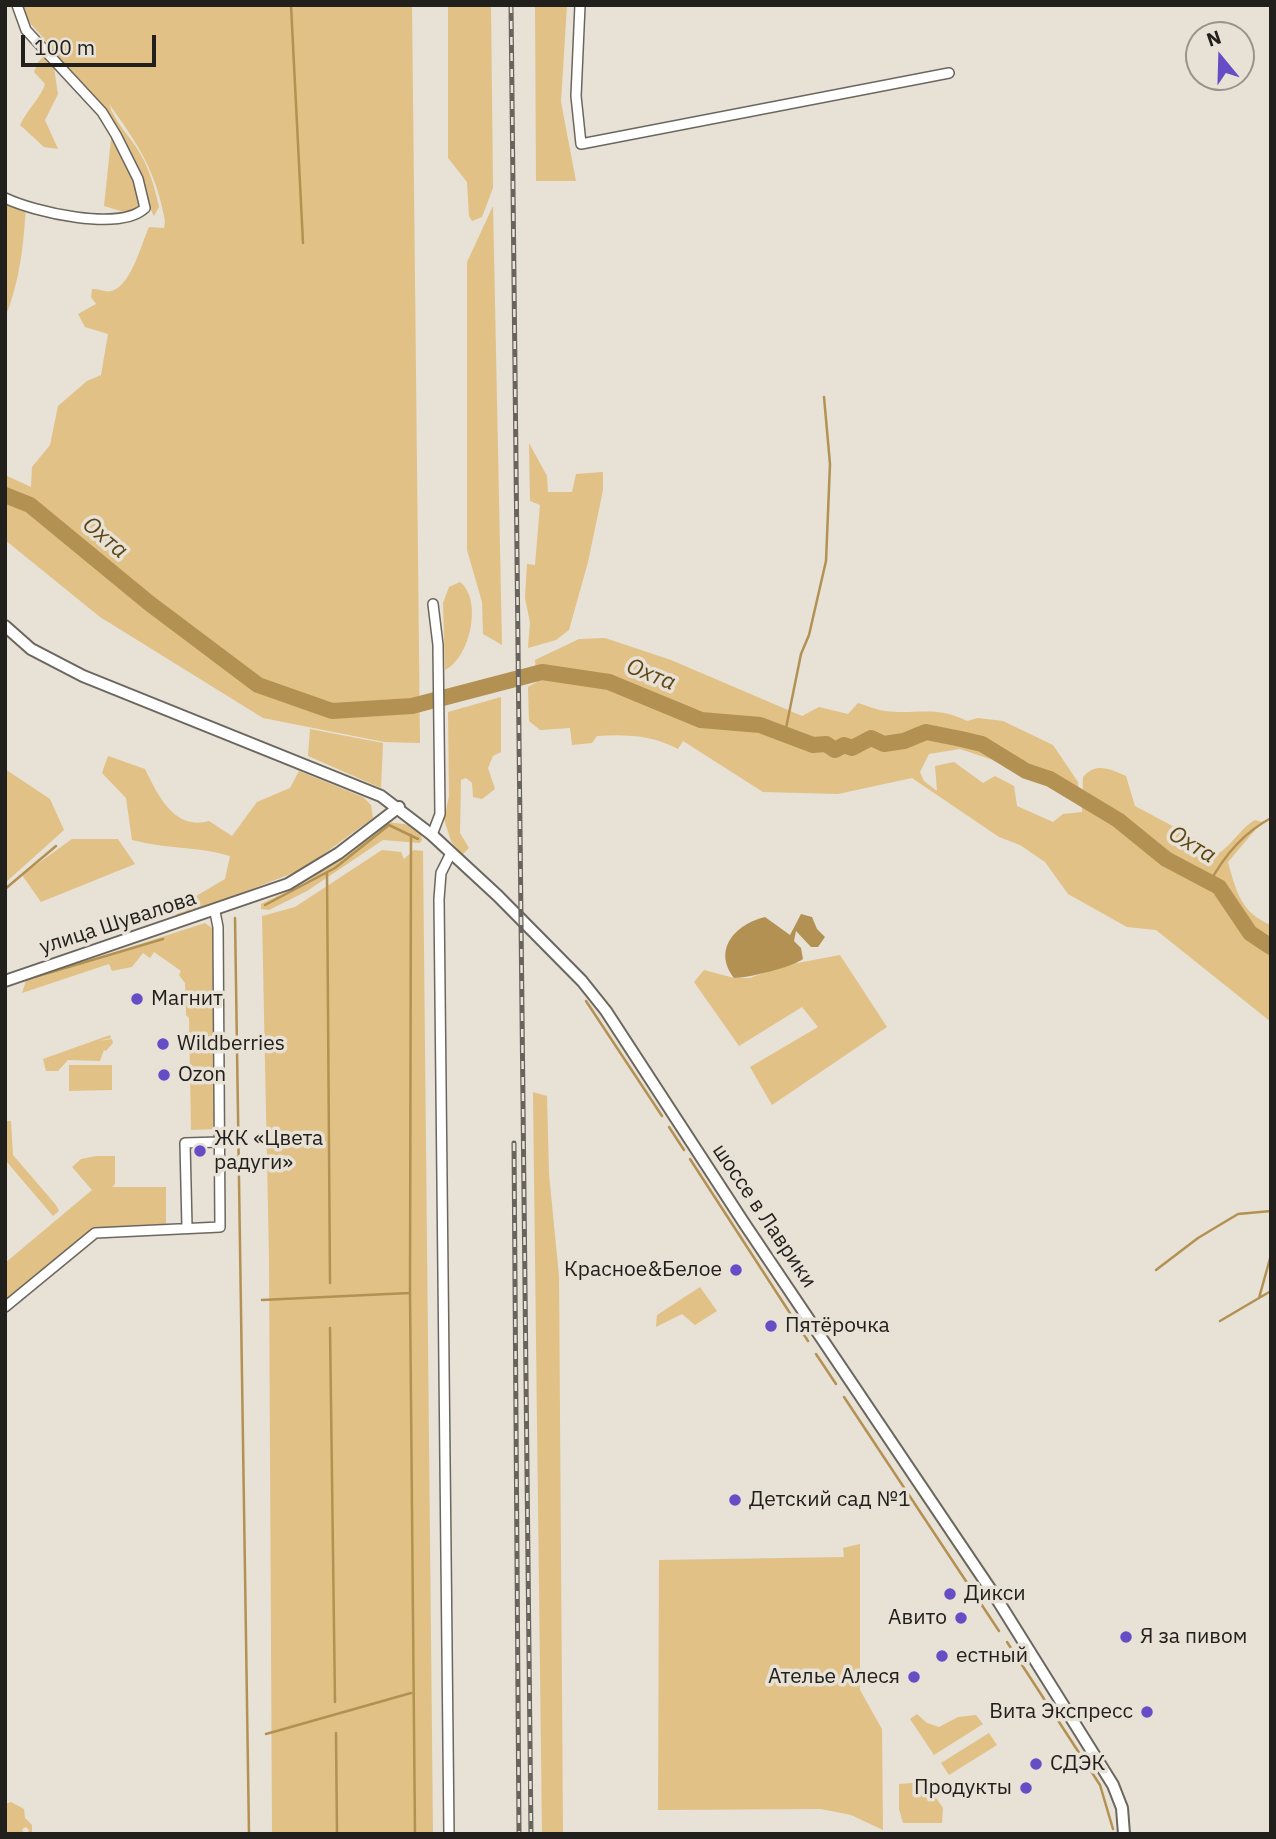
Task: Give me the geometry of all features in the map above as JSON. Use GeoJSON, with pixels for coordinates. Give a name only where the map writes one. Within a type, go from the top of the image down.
{"type":"FeatureCollection","features":[{"type":"Feature","properties":{"kind":"street"},"geometry":{"type":"LineString","coordinates":[[5,198],[24,208],[108,219],[138,215],[145,208],[138,179],[109,124],[26,30],[18,5]]}},
{"type":"Feature","properties":{"kind":"street"},"geometry":{"type":"LineString","coordinates":[[579,5],[576,96],[581,144],[949,73]]}},
{"type":"Feature","properties":{"kind":"street"},"geometry":{"type":"LineString","coordinates":[[432,835],[440,814],[438,645],[433,604]]}},
{"type":"Feature","properties":{"kind":"street","name":"шоссе в Лаврики"},"geometry":{"type":"LineString","coordinates":[[5,626],[31,649],[83,676],[293,758],[381,796],[399,807],[432,835],[544,942],[606,1011],[1020,1634],[1113,1785],[1122,1808],[1124,1834]]}},
{"type":"Feature","properties":{"kind":"street","name":"улица Шувалова"},"geometry":{"type":"LineString","coordinates":[[5,981],[215,912],[305,876],[399,807]]}},
{"type":"Feature","properties":{"kind":"street"},"geometry":{"type":"LineString","coordinates":[[449,1834],[439,899],[441,873],[451,853]]}},
{"type":"Feature","properties":{"kind":"street"},"geometry":{"type":"LineString","coordinates":[[5,1307],[95,1233],[220,1227],[218,927],[215,912]]}},
{"type":"Feature","properties":{"kind":"street"},"geometry":{"type":"LineString","coordinates":[[187,1227],[185,1143],[219,1142]]}},
{"type":"Feature","properties":{"kind":"shaded area"},"geometry":{"type":"Polygon","coordinates":[[[18,5],[412,5],[420,743],[384,742],[263,718],[100,617],[5,540],[5,475],[31,487],[32,467],[50,445],[58,406],[87,381],[101,375],[108,334],[85,327],[78,314],[96,304],[91,297],[92,289],[108,291],[120,286],[131,271],[149,227],[164,228],[165,221],[157,187],[145,159],[109,104],[144,161],[159,207],[154,216],[145,199],[134,215],[104,206],[112,130],[57,60],[54,68],[58,94],[45,120],[58,149],[44,147],[20,125],[45,84],[34,72],[38,62],[50,50],[18,5]]]}},
{"type":"Feature","properties":{"kind":"shaded area"},"geometry":{"type":"Polygon","coordinates":[[[448,5],[491,5],[493,188],[482,217],[472,221],[469,216],[467,182],[448,158],[448,5]]]}},
{"type":"Feature","properties":{"kind":"shaded area"},"geometry":{"type":"Polygon","coordinates":[[[535,5],[567,5],[561,102],[576,181],[536,181],[535,5]]]}},
{"type":"Feature","properties":{"kind":"shaded area"},"geometry":{"type":"Polygon","coordinates":[[[5,197],[26,204],[20,262],[5,318],[5,197]]]}},
{"type":"Feature","properties":{"kind":"shaded area"},"geometry":{"type":"Polygon","coordinates":[[[493,206],[502,645],[483,634],[482,602],[467,550],[467,262],[493,206]]]}},
{"type":"Feature","properties":{"kind":"shaded area"},"geometry":{"type":"Polygon","coordinates":[[[529,443],[547,476],[548,492],[572,492],[576,474],[603,472],[603,490],[588,562],[569,630],[556,640],[528,648],[530,623],[525,598],[527,564],[535,565],[540,505],[530,501],[529,443]]]}},
{"type":"Feature","properties":{"kind":"shaded area"},"geometry":{"type":"Polygon","coordinates":[[[460,582],[467,590],[471,602],[470,628],[461,654],[454,664],[445,670],[443,603],[449,587],[460,582]]]}},
{"type":"Feature","properties":{"kind":"shaded area"},"geometry":{"type":"Polygon","coordinates":[[[605,638],[671,660],[802,716],[819,707],[848,714],[858,703],[885,711],[936,712],[967,721],[978,718],[1003,721],[1053,745],[1078,782],[1079,798],[1071,798],[993,760],[960,749],[929,754],[920,772],[924,781],[937,791],[935,766],[954,762],[983,783],[995,776],[1014,786],[1017,806],[1053,822],[1063,814],[1082,812],[1083,777],[1088,772],[1103,768],[1126,776],[1135,806],[1195,838],[1203,848],[1215,855],[1226,848],[1249,824],[1255,820],[1262,822],[1228,862],[1241,900],[1253,914],[1271,925],[1271,1022],[1156,930],[1127,927],[1068,894],[1045,862],[1020,845],[999,837],[912,778],[838,794],[763,792],[683,741],[678,749],[649,738],[607,735],[597,736],[592,743],[572,745],[570,728],[540,730],[529,721],[528,687],[537,682],[535,660],[579,639],[605,638]]]}},
{"type":"Feature","properties":{"kind":"shaded area"},"geometry":{"type":"Polygon","coordinates":[[[501,697],[501,752],[493,756],[488,768],[495,789],[482,799],[473,797],[472,783],[466,778],[461,780],[460,833],[469,848],[462,855],[451,841],[444,819],[449,796],[448,712],[501,697]]]}},
{"type":"Feature","properties":{"kind":"shaded area"},"geometry":{"type":"Polygon","coordinates":[[[310,729],[383,743],[381,788],[308,756],[310,729]]]}},
{"type":"Feature","properties":{"kind":"shaded area"},"geometry":{"type":"Polygon","coordinates":[[[108,756],[145,769],[162,800],[177,816],[197,823],[209,821],[232,836],[257,802],[290,788],[299,771],[363,797],[371,805],[373,818],[303,869],[178,918],[176,915],[186,902],[225,879],[230,856],[132,840],[126,798],[102,773],[108,756]]]}},
{"type":"Feature","properties":{"kind":"shaded area"},"geometry":{"type":"Polygon","coordinates":[[[5,769],[50,799],[64,830],[5,883],[5,769]]]}},
{"type":"Feature","properties":{"kind":"shaded area"},"geometry":{"type":"Polygon","coordinates":[[[388,822],[411,825],[420,831],[422,840],[420,843],[383,840],[307,891],[269,910],[261,909],[261,904],[305,883],[388,822]]]}},
{"type":"Feature","properties":{"kind":"shaded area"},"geometry":{"type":"Polygon","coordinates":[[[72,839],[118,839],[135,864],[41,902],[22,875],[72,839]]]}},
{"type":"Feature","properties":{"kind":"shaded area"},"geometry":{"type":"Polygon","coordinates":[[[382,850],[401,852],[404,859],[414,850],[423,851],[433,1834],[272,1834],[269,1258],[262,916],[295,907],[382,850]]]}},
{"type":"Feature","properties":{"kind":"shaded area"},"geometry":{"type":"Polygon","coordinates":[[[801,914],[812,917],[817,929],[825,937],[818,947],[811,947],[796,931],[794,941],[801,948],[803,959],[770,972],[734,978],[725,957],[730,939],[737,932],[754,920],[765,917],[790,935],[801,914]]]}},
{"type":"Feature","properties":{"kind":"shaded area"},"geometry":{"type":"Polygon","coordinates":[[[205,923],[212,928],[216,1129],[191,1130],[189,1018],[186,1015],[185,983],[179,975],[181,971],[154,952],[150,958],[143,953],[132,967],[112,971],[109,964],[22,993],[26,981],[205,923]]]}},
{"type":"Feature","properties":{"kind":"shaded area"},"geometry":{"type":"Polygon","coordinates":[[[840,955],[887,1027],[772,1105],[750,1067],[818,1027],[802,1007],[739,1046],[694,982],[704,970],[734,978],[750,978],[782,966],[840,955]]]}},
{"type":"Feature","properties":{"kind":"shaded area"},"geometry":{"type":"Polygon","coordinates":[[[110,1035],[111,1038],[99,1041],[112,1039],[113,1043],[104,1050],[100,1061],[68,1060],[58,1071],[46,1071],[43,1059],[110,1035]]]}},
{"type":"Feature","properties":{"kind":"shaded area"},"geometry":{"type":"Polygon","coordinates":[[[69,1065],[112,1065],[112,1090],[69,1091],[69,1065]]]}},
{"type":"Feature","properties":{"kind":"shaded area"},"geometry":{"type":"Polygon","coordinates":[[[533,1092],[547,1096],[549,1174],[559,1276],[563,1834],[542,1834],[533,1092]]]}},
{"type":"Feature","properties":{"kind":"shaded area"},"geometry":{"type":"Polygon","coordinates":[[[5,1121],[11,1121],[13,1155],[56,1205],[59,1211],[53,1216],[6,1161],[5,1121]]]}},
{"type":"Feature","properties":{"kind":"shaded area"},"geometry":{"type":"Polygon","coordinates":[[[115,1156],[115,1184],[112,1187],[166,1187],[166,1227],[90,1231],[5,1302],[5,1263],[92,1190],[72,1167],[81,1159],[115,1156]]]}},
{"type":"Feature","properties":{"kind":"shaded area"},"geometry":{"type":"Polygon","coordinates":[[[700,1287],[717,1311],[695,1325],[682,1314],[656,1327],[657,1315],[700,1287]]]}},
{"type":"Feature","properties":{"kind":"shaded area"},"geometry":{"type":"Polygon","coordinates":[[[860,1544],[860,1690],[882,1729],[883,1830],[851,1815],[821,1809],[658,1810],[659,1560],[844,1557],[843,1548],[860,1544]]]}},
{"type":"Feature","properties":{"kind":"shaded area"},"geometry":{"type":"Polygon","coordinates":[[[917,1714],[927,1723],[939,1727],[958,1717],[976,1715],[983,1724],[934,1755],[910,1719],[917,1714]]]}},
{"type":"Feature","properties":{"kind":"shaded area"},"geometry":{"type":"Polygon","coordinates":[[[989,1733],[997,1745],[949,1775],[941,1763],[989,1733]]]}},
{"type":"Feature","properties":{"kind":"shaded area"},"geometry":{"type":"Polygon","coordinates":[[[925,1782],[943,1808],[942,1823],[903,1823],[899,1809],[899,1784],[925,1782]]]}},
{"type":"Feature","properties":{"kind":"shaded area"},"geometry":{"type":"Polygon","coordinates":[[[11,1802],[24,1809],[25,1818],[32,1825],[32,1834],[27,1834],[29,1830],[26,1827],[22,1829],[24,1834],[5,1834],[5,1804],[11,1802]]]}},
{"type":"Feature","properties":{"kind":"waterway"},"geometry":{"type":"LineString","coordinates":[[291,5],[303,243]]}},
{"type":"Feature","properties":{"kind":"waterway"},"geometry":{"type":"LineString","coordinates":[[785,733],[801,654],[809,635],[826,561],[830,464],[824,397]]}},
{"type":"Feature","properties":{"kind":"waterway","name":"Охта"},"geometry":{"type":"LineString","coordinates":[[5,495],[30,505],[149,603],[258,685],[332,711],[412,706],[542,672],[609,682],[701,720],[760,725],[813,745],[826,744],[835,750],[844,745],[852,748],[871,738],[884,744],[904,741],[926,732],[982,744],[1026,771],[1050,779],[1118,820],[1166,859],[1219,887],[1250,933],[1271,947]]}},
{"type":"Feature","properties":{"kind":"waterway"},"geometry":{"type":"LineString","coordinates":[[1210,882],[1236,846],[1252,830],[1271,818]]}},
{"type":"Feature","properties":{"kind":"waterway"},"geometry":{"type":"LineString","coordinates":[[265,905],[335,868],[389,825],[418,839]]}},
{"type":"Feature","properties":{"kind":"waterway"},"geometry":{"type":"LineString","coordinates":[[411,835],[410,1293],[415,1834]]}},
{"type":"Feature","properties":{"kind":"waterway"},"geometry":{"type":"LineString","coordinates":[[5,889],[56,846]]}},
{"type":"Feature","properties":{"kind":"waterway"},"geometry":{"type":"LineString","coordinates":[[327,873],[330,1283]]}},
{"type":"Feature","properties":{"kind":"waterway"},"geometry":{"type":"LineString","coordinates":[[235,918],[249,1834]]}},
{"type":"Feature","properties":{"kind":"waterway"},"geometry":{"type":"LineString","coordinates":[[21,981],[163,939]]}},
{"type":"Feature","properties":{"kind":"waterway"},"geometry":{"type":"LineString","coordinates":[[586,1001],[662,1116]]}},
{"type":"Feature","properties":{"kind":"waterway"},"geometry":{"type":"LineString","coordinates":[[669,1127],[684,1150]]}},
{"type":"Feature","properties":{"kind":"waterway"},"geometry":{"type":"LineString","coordinates":[[690,1159],[808,1341]]}},
{"type":"Feature","properties":{"kind":"waterway"},"geometry":{"type":"LineString","coordinates":[[1156,1270],[1198,1238],[1238,1214],[1271,1211]]}},
{"type":"Feature","properties":{"kind":"waterway"},"geometry":{"type":"LineString","coordinates":[[1220,1321],[1259,1298],[1271,1255]]}},
{"type":"Feature","properties":{"kind":"waterway"},"geometry":{"type":"LineString","coordinates":[[1259,1298],[1271,1291]]}},
{"type":"Feature","properties":{"kind":"waterway"},"geometry":{"type":"LineString","coordinates":[[262,1300],[409,1293]]}},
{"type":"Feature","properties":{"kind":"waterway"},"geometry":{"type":"LineString","coordinates":[[330,1328],[335,1702]]}},
{"type":"Feature","properties":{"kind":"waterway"},"geometry":{"type":"LineString","coordinates":[[816,1354],[836,1384]]}},
{"type":"Feature","properties":{"kind":"waterway"},"geometry":{"type":"LineString","coordinates":[[844,1397],[999,1631]]}},
{"type":"Feature","properties":{"kind":"waterway"},"geometry":{"type":"LineString","coordinates":[[1007,1642],[1100,1785],[1113,1829]]}},
{"type":"Feature","properties":{"kind":"waterway"},"geometry":{"type":"LineString","coordinates":[[266,1734],[411,1693]]}},
{"type":"Feature","properties":{"kind":"waterway"},"geometry":{"type":"LineString","coordinates":[[336,1733],[337,1834]]}},
{"type":"Feature","properties":{"kind":"railway"},"geometry":{"type":"LineString","coordinates":[[511,5],[531,1834]]}},
{"type":"Feature","properties":{"kind":"railway"},"geometry":{"type":"LineString","coordinates":[[514,1143],[519,1834]]}},
{"type":"Feature","properties":{"kind":"place","name":"Магнит"},"geometry":{"type":"Point","coordinates":[137,999]}},
{"type":"Feature","properties":{"kind":"place","name":"Wildberries"},"geometry":{"type":"Point","coordinates":[163,1044]}},
{"type":"Feature","properties":{"kind":"place","name":"Ozon"},"geometry":{"type":"Point","coordinates":[164,1075]}},
{"type":"Feature","properties":{"kind":"place","name":"ЖК «Цвета радуги»"},"geometry":{"type":"Point","coordinates":[200,1151]}},
{"type":"Feature","properties":{"kind":"place","name":"Красное&Белое"},"geometry":{"type":"Point","coordinates":[736,1270]}},
{"type":"Feature","properties":{"kind":"place","name":"Пятёрочка"},"geometry":{"type":"Point","coordinates":[771,1326]}},
{"type":"Feature","properties":{"kind":"place","name":"Детский сад №1"},"geometry":{"type":"Point","coordinates":[735,1500]}},
{"type":"Feature","properties":{"kind":"place","name":"Дикси"},"geometry":{"type":"Point","coordinates":[950,1594]}},
{"type":"Feature","properties":{"kind":"place","name":"Авито"},"geometry":{"type":"Point","coordinates":[961,1618]}},
{"type":"Feature","properties":{"kind":"place","name":"Я за пивом"},"geometry":{"type":"Point","coordinates":[1126,1637]}},
{"type":"Feature","properties":{"kind":"place","name":"естный"},"geometry":{"type":"Point","coordinates":[942,1656]}},
{"type":"Feature","properties":{"kind":"place","name":"Ателье Алеся"},"geometry":{"type":"Point","coordinates":[914,1677]}},
{"type":"Feature","properties":{"kind":"place","name":"Вита Экспресс"},"geometry":{"type":"Point","coordinates":[1147,1712]}},
{"type":"Feature","properties":{"kind":"place","name":"СДЭК"},"geometry":{"type":"Point","coordinates":[1036,1764]}},
{"type":"Feature","properties":{"kind":"place","name":"Продукты"},"geometry":{"type":"Point","coordinates":[1026,1788]}}]}
